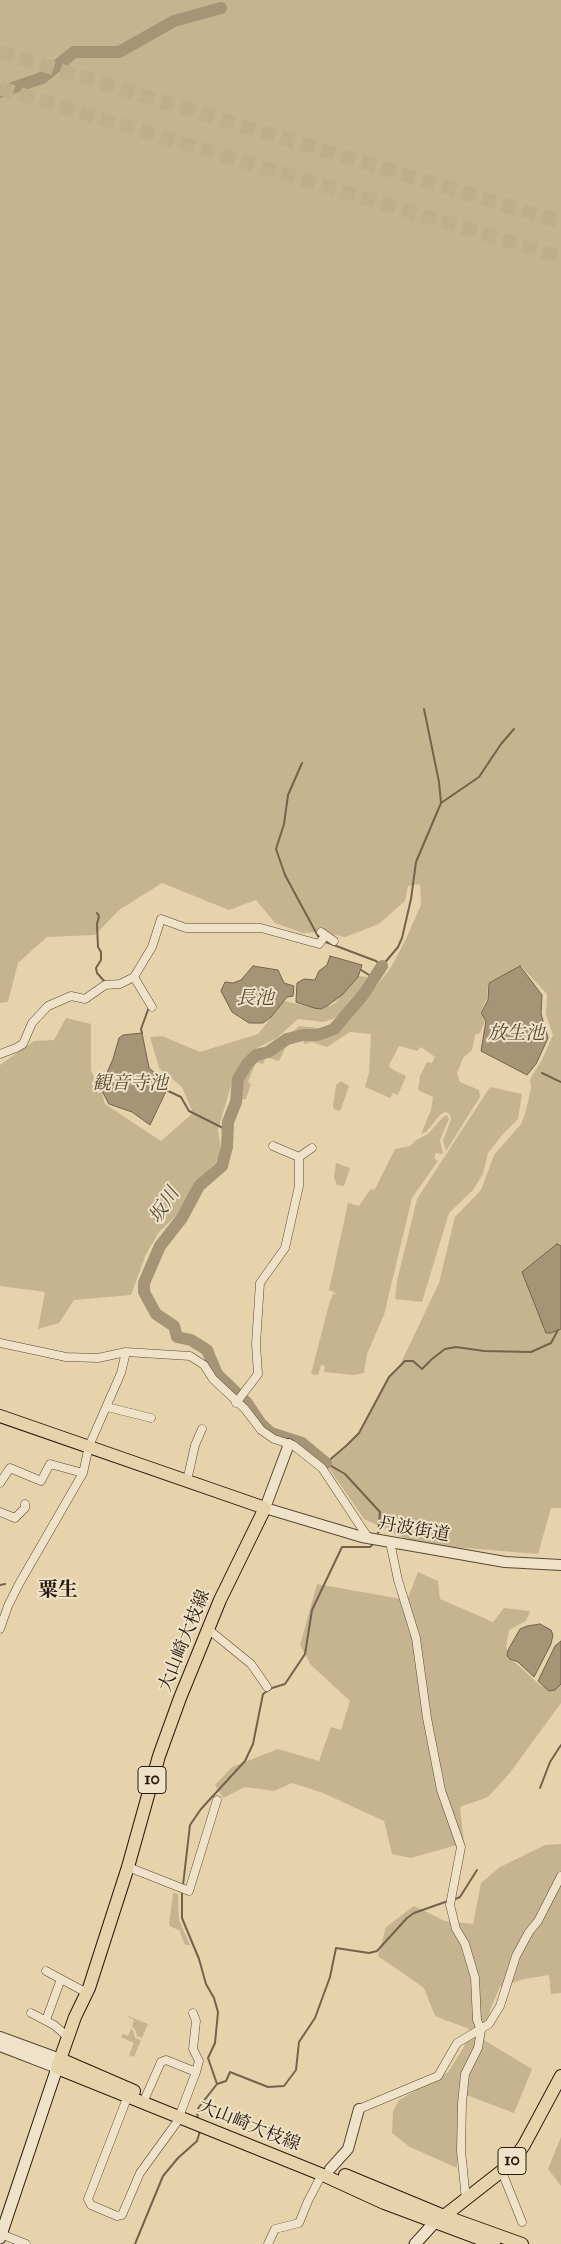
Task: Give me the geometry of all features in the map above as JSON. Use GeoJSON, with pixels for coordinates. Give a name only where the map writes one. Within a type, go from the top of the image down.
{"type":"FeatureCollection","features":[{"type":"Feature","properties":{"kind":"main road"},"geometry":{"type":"LineString","coordinates":[[0,1416],[265,1508]]}},
{"type":"Feature","properties":{"kind":"main road","name":"大山崎大枝線"},"geometry":{"type":"LineString","coordinates":[[265,1508],[208,1629],[159,1756],[128,1867],[87,1993],[59,2063],[440,2219],[522,2244]]}},
{"type":"Feature","properties":{"kind":"main road"},"geometry":{"type":"LineString","coordinates":[[1,2236],[59,2063]]}},
{"type":"Feature","properties":{"kind":"main road","name":"10"},"geometry":{"type":"LineString","coordinates":[[440,2219],[502,2172],[524,2145],[561,2076]]}},
{"type":"Feature","properties":{"kind":"main road","name":"大山崎大枝線"},"geometry":{"type":"LineString","coordinates":[[129,2093],[146,2096],[180,2114]]}},
{"type":"Feature","properties":{"kind":"main road"},"geometry":{"type":"LineString","coordinates":[[415,2244],[440,2219]]}},
{"type":"Feature","properties":{"kind":"main road","name":"大山崎大枝線"},"geometry":{"type":"LineString","coordinates":[[440,2219],[468,2240],[488,2243]]}},
{"type":"Feature","properties":{"kind":"street"},"geometry":{"type":"LineString","coordinates":[[0,1054],[23,1044],[32,1022],[48,1006],[71,996],[85,999],[105,985],[120,984],[132,978],[152,947],[160,920],[186,928],[261,928],[319,944],[323,934],[334,941]]}},
{"type":"Feature","properties":{"kind":"street"},"geometry":{"type":"LineString","coordinates":[[132,978],[152,1007]]}},
{"type":"Feature","properties":{"kind":"street"},"geometry":{"type":"LineString","coordinates":[[273,1146],[299,1157]]}},
{"type":"Feature","properties":{"kind":"street"},"geometry":{"type":"LineString","coordinates":[[299,1157],[312,1148]]}},
{"type":"Feature","properties":{"kind":"street"},"geometry":{"type":"LineString","coordinates":[[240,1399],[258,1374],[256,1344],[258,1291],[260,1283],[279,1259],[288,1240],[291,1215],[299,1186],[299,1157]]}},
{"type":"Feature","properties":{"kind":"street"},"geometry":{"type":"LineString","coordinates":[[0,1344],[66,1357],[98,1358],[126,1352],[190,1356],[204,1365],[213,1379],[240,1399],[261,1430],[274,1439],[289,1444],[308,1455],[322,1468],[369,1539]]}},
{"type":"Feature","properties":{"kind":"street"},"geometry":{"type":"LineString","coordinates":[[0,1629],[8,1606],[19,1584],[83,1473],[89,1446],[121,1373],[126,1352]]}},
{"type":"Feature","properties":{"kind":"street"},"geometry":{"type":"LineString","coordinates":[[107,1407],[152,1418]]}},
{"type":"Feature","properties":{"kind":"street"},"geometry":{"type":"LineString","coordinates":[[187,1481],[202,1429]]}},
{"type":"Feature","properties":{"kind":"street"},"geometry":{"type":"LineString","coordinates":[[265,1508],[289,1444]]}},
{"type":"Feature","properties":{"kind":"street"},"geometry":{"type":"LineString","coordinates":[[0,1483],[10,1468],[41,1481],[50,1464],[83,1473]]}},
{"type":"Feature","properties":{"kind":"street"},"geometry":{"type":"LineString","coordinates":[[0,1512],[16,1518],[25,1508],[25,1504]]}},
{"type":"Feature","properties":{"kind":"street","name":"丹波街道"},"geometry":{"type":"LineString","coordinates":[[265,1508],[369,1539],[505,1562],[561,1566]]}},
{"type":"Feature","properties":{"kind":"street"},"geometry":{"type":"LineString","coordinates":[[390,1542],[398,1580],[416,1638],[427,1718],[441,1790],[461,1847],[450,1905],[454,1922],[465,1944],[475,1978],[477,2020],[481,2030],[478,2048],[465,2074],[462,2103],[461,2150],[466,2199]]}},
{"type":"Feature","properties":{"kind":"street"},"geometry":{"type":"LineString","coordinates":[[208,1629],[251,1664],[267,1687]]}},
{"type":"Feature","properties":{"kind":"street"},"geometry":{"type":"LineString","coordinates":[[128,1867],[189,1891],[218,1800]]}},
{"type":"Feature","properties":{"kind":"street"},"geometry":{"type":"LineString","coordinates":[[268,2244],[276,2229],[300,2223],[308,2201],[327,2172],[348,2149],[359,2109],[438,2076],[456,2043],[481,2030],[497,2012],[516,1956],[529,1932],[538,1921],[561,1876]]}},
{"type":"Feature","properties":{"kind":"street"},"geometry":{"type":"LineString","coordinates":[[46,1971],[87,1993]]}},
{"type":"Feature","properties":{"kind":"street"},"geometry":{"type":"LineString","coordinates":[[46,2020],[61,1979]]}},
{"type":"Feature","properties":{"kind":"street"},"geometry":{"type":"LineString","coordinates":[[31,2013],[46,2020],[68,2037]]}},
{"type":"Feature","properties":{"kind":"street"},"geometry":{"type":"LineString","coordinates":[[129,2093],[88,2199],[90,2205],[117,2216],[122,2215],[140,2173],[180,2114],[196,2072],[199,2060],[193,2049],[196,2021],[193,2013]]}},
{"type":"Feature","properties":{"kind":"street"},"geometry":{"type":"LineString","coordinates":[[0,2037],[59,2063]]}},
{"type":"Feature","properties":{"kind":"street"},"geometry":{"type":"LineString","coordinates":[[0,2046],[59,2063]]}},
{"type":"Feature","properties":{"kind":"street"},"geometry":{"type":"LineString","coordinates":[[146,2096],[161,2062],[166,2060],[196,2072]]}},
{"type":"Feature","properties":{"kind":"street"},"geometry":{"type":"LineString","coordinates":[[502,2172],[522,2222]]}},
{"type":"Feature","properties":{"kind":"street"},"geometry":{"type":"LineString","coordinates":[[1,2236],[26,2244]]}},
{"type":"Feature","properties":{"kind":"shaded area"},"geometry":{"type":"Polygon","coordinates":[[[0,0],[561,0],[561,1508],[551,1508],[538,1554],[417,1544],[364,1519],[326,1464],[347,1447],[359,1433],[381,1391],[399,1367],[439,1283],[455,1217],[481,1190],[494,1155],[521,1124],[525,1114],[531,1089],[530,1079],[542,1060],[553,1035],[546,1015],[547,994],[521,966],[488,983],[487,998],[480,1013],[485,1021],[480,1033],[475,1035],[472,1050],[463,1058],[457,1073],[460,1082],[479,1090],[480,1097],[446,1151],[443,1141],[451,1119],[450,1114],[445,1112],[440,1115],[426,1132],[421,1134],[431,1110],[433,1097],[418,1090],[420,1076],[427,1062],[432,1063],[435,1057],[421,1047],[417,1051],[399,1046],[389,1065],[390,1068],[406,1076],[398,1095],[393,1093],[390,1098],[365,1087],[369,1072],[371,1034],[350,1032],[327,1047],[312,1042],[304,1044],[303,1038],[289,1040],[279,1061],[266,1057],[263,1064],[256,1062],[248,1082],[251,1084],[246,1099],[239,1100],[244,1074],[260,1054],[281,1043],[299,1026],[329,1029],[336,1027],[362,999],[365,1000],[390,969],[405,941],[421,905],[420,884],[408,886],[405,901],[379,924],[345,937],[320,932],[303,933],[275,923],[256,900],[229,910],[162,883],[119,910],[95,935],[47,937],[18,963],[8,1002],[0,1003],[0,0]]]}},
{"type":"Feature","properties":{"kind":"shaded area"},"geometry":{"type":"Polygon","coordinates":[[[358,976],[367,977],[358,993],[343,1012],[333,1019],[323,1022],[298,1019],[277,1038],[257,1048],[245,1059],[234,1075],[218,1130],[221,1149],[218,1160],[195,1184],[180,1212],[159,1232],[146,1254],[131,1295],[74,1300],[59,1323],[38,1329],[45,1292],[0,1286],[0,1065],[34,1041],[54,1040],[66,1018],[91,1024],[91,1071],[100,1086],[105,1104],[161,1141],[193,1113],[182,1087],[159,1068],[150,1037],[162,1036],[200,1052],[258,1034],[284,1001],[321,1009],[334,1004],[358,976]]]}},
{"type":"Feature","properties":{"kind":"shaded area"},"geometry":{"type":"Polygon","coordinates":[[[341,1081],[349,1086],[339,1111],[334,1109],[333,1106],[336,1085],[341,1081]]]}},
{"type":"Feature","properties":{"kind":"shaded area"},"geometry":{"type":"Polygon","coordinates":[[[490,1087],[522,1094],[518,1119],[488,1153],[483,1174],[473,1190],[449,1213],[422,1302],[395,1299],[397,1281],[417,1199],[490,1087]]]}},
{"type":"Feature","properties":{"kind":"shaded area"},"geometry":{"type":"Polygon","coordinates":[[[447,1115],[449,1119],[440,1140],[443,1154],[436,1153],[434,1158],[438,1161],[412,1198],[384,1315],[367,1354],[364,1373],[354,1375],[324,1372],[325,1366],[321,1365],[318,1375],[311,1374],[329,1304],[333,1294],[337,1294],[329,1290],[348,1203],[359,1206],[370,1190],[375,1189],[395,1149],[410,1146],[416,1140],[428,1134],[447,1115]]]}},
{"type":"Feature","properties":{"kind":"shaded area"},"geometry":{"type":"Polygon","coordinates":[[[336,1163],[350,1168],[344,1186],[337,1185],[334,1178],[336,1163]]]}},
{"type":"Feature","properties":{"kind":"shaded area"},"geometry":{"type":"Polygon","coordinates":[[[418,1572],[438,1581],[440,1599],[493,1622],[504,1608],[530,1611],[526,1621],[509,1630],[506,1647],[510,1658],[541,1686],[556,1689],[561,1682],[561,1703],[509,1774],[488,1797],[460,1807],[464,1843],[411,1858],[392,1854],[384,1821],[323,1793],[292,1783],[274,1791],[245,1787],[223,1798],[215,1785],[232,1767],[278,1749],[319,1761],[331,1727],[341,1730],[350,1701],[311,1665],[300,1645],[317,1584],[407,1600],[418,1572]]]}},
{"type":"Feature","properties":{"kind":"shaded area"},"geometry":{"type":"Polygon","coordinates":[[[561,1844],[561,1993],[551,1994],[549,1975],[524,1979],[500,1987],[490,2010],[484,2040],[532,2069],[514,2113],[469,2096],[459,2096],[457,2168],[410,2147],[392,2133],[393,2111],[399,2100],[448,2072],[464,2047],[469,2029],[435,2016],[424,1988],[378,1956],[386,1927],[414,1906],[445,1921],[473,1924],[481,1883],[500,1867],[545,1845],[561,1844]]]}},
{"type":"Feature","properties":{"kind":"shaded area"},"geometry":{"type":"Polygon","coordinates":[[[173,1893],[178,1894],[179,1920],[190,1945],[185,1945],[179,1930],[169,1926],[173,1893]]]}},
{"type":"Feature","properties":{"kind":"shaded area"},"geometry":{"type":"Polygon","coordinates":[[[128,2016],[148,2024],[142,2038],[137,2036],[135,2029],[132,2027],[134,2020],[128,2016]]]}},
{"type":"Feature","properties":{"kind":"shaded area"},"geometry":{"type":"Polygon","coordinates":[[[131,2029],[135,2038],[141,2040],[134,2057],[129,2055],[134,2043],[121,2037],[123,2034],[128,2036],[131,2029]]]}},
{"type":"Feature","properties":{"kind":"shaded area"},"geometry":{"type":"Polygon","coordinates":[[[561,2137],[561,2186],[548,2169],[561,2137]]]}},
{"type":"Feature","properties":{"kind":"water"},"geometry":{"type":"Polygon","coordinates":[[[330,956],[362,965],[358,977],[342,995],[321,1009],[296,1002],[297,983],[304,979],[315,980],[319,971],[327,965],[330,956]]]}},
{"type":"Feature","properties":{"kind":"water","name":"長池"},"geometry":{"type":"Polygon","coordinates":[[[253,966],[278,970],[284,983],[294,986],[293,996],[287,997],[271,1017],[263,1023],[249,1023],[232,1012],[221,991],[225,982],[233,983],[241,980],[253,966]]]}},
{"type":"Feature","properties":{"kind":"water","name":"放生池"},"geometry":{"type":"Polygon","coordinates":[[[520,966],[542,995],[541,1014],[548,1038],[536,1064],[527,1075],[481,1051],[486,1021],[481,1013],[488,1000],[489,983],[520,966]]]}},
{"type":"Feature","properties":{"kind":"water","name":"観音寺池"},"geometry":{"type":"Polygon","coordinates":[[[142,1033],[149,1068],[169,1085],[150,1125],[132,1112],[109,1104],[102,1091],[102,1084],[113,1059],[119,1038],[123,1035],[142,1033]]]}},
{"type":"Feature","properties":{"kind":"water"},"geometry":{"type":"Polygon","coordinates":[[[557,1244],[561,1246],[561,1329],[546,1333],[522,1272],[557,1244]]]}},
{"type":"Feature","properties":{"kind":"water"},"geometry":{"type":"Polygon","coordinates":[[[540,1624],[551,1630],[553,1635],[551,1644],[534,1677],[518,1662],[507,1656],[508,1650],[520,1629],[540,1624]]]}},
{"type":"Feature","properties":{"kind":"water"},"geometry":{"type":"Polygon","coordinates":[[[561,1641],[561,1684],[555,1690],[549,1691],[538,1681],[555,1646],[561,1641]]]}},
{"type":"Feature","properties":{"kind":"waterway"},"geometry":{"type":"LineString","coordinates":[[0,92],[42,78],[74,52],[119,52],[174,21],[221,8]]}},
{"type":"Feature","properties":{"kind":"waterway"},"geometry":{"type":"LineString","coordinates":[[323,941],[376,961],[382,966],[398,947],[402,938],[411,899],[416,862],[441,803],[439,782],[424,709]]}},
{"type":"Feature","properties":{"kind":"waterway"},"geometry":{"type":"LineString","coordinates":[[441,803],[479,777],[501,744],[514,729]]}},
{"type":"Feature","properties":{"kind":"waterway"},"geometry":{"type":"LineString","coordinates":[[302,763],[288,795],[284,824],[276,849],[285,875],[319,938]]}},
{"type":"Feature","properties":{"kind":"waterway"},"geometry":{"type":"LineString","coordinates":[[97,913],[99,916],[97,924],[98,947],[101,952],[101,960],[96,968],[97,973],[105,982]]}},
{"type":"Feature","properties":{"kind":"waterway","name":"坂川"},"geometry":{"type":"LineString","coordinates":[[326,1463],[302,1443],[271,1433],[261,1424],[247,1403],[217,1374],[207,1350],[191,1340],[177,1337],[174,1326],[156,1314],[144,1292],[144,1283],[160,1246],[182,1218],[199,1186],[222,1166],[227,1147],[228,1122],[236,1102],[238,1079],[247,1064],[256,1055],[268,1052],[287,1039],[303,1035],[318,1035],[334,1029],[363,995],[382,966]]}},
{"type":"Feature","properties":{"kind":"waterway"},"geometry":{"type":"LineString","coordinates":[[361,970],[374,978]]}},
{"type":"Feature","properties":{"kind":"waterway"},"geometry":{"type":"LineString","coordinates":[[142,1033],[141,1029],[149,1007]]}},
{"type":"Feature","properties":{"kind":"waterway"},"geometry":{"type":"LineString","coordinates":[[542,1073],[561,1082]]}},
{"type":"Feature","properties":{"kind":"waterway"},"geometry":{"type":"LineString","coordinates":[[166,1090],[181,1097],[189,1111],[227,1130]]}},
{"type":"Feature","properties":{"kind":"waterway"},"geometry":{"type":"LineString","coordinates":[[378,1536],[380,1512],[345,1474],[326,1463],[359,1433],[389,1377],[405,1361],[413,1361],[422,1369],[445,1349],[456,1347],[484,1351],[531,1352],[551,1343],[558,1330]]}},
{"type":"Feature","properties":{"kind":"waterway"},"geometry":{"type":"LineString","coordinates":[[183,1885],[190,1825],[201,1809],[245,1761],[253,1744],[263,1694],[272,1688],[285,1684],[305,1654],[312,1610],[342,1547],[370,1547],[373,1544]]}},
{"type":"Feature","properties":{"kind":"waterway"},"geometry":{"type":"LineString","coordinates":[[0,1585],[5,1584]]}},
{"type":"Feature","properties":{"kind":"waterway"},"geometry":{"type":"LineString","coordinates":[[540,1788],[550,1762],[561,1745]]}},
{"type":"Feature","properties":{"kind":"waterway"},"geometry":{"type":"LineString","coordinates":[[453,1900],[460,1897],[477,1870]]}},
{"type":"Feature","properties":{"kind":"waterway"},"geometry":{"type":"LineString","coordinates":[[182,1890],[182,1918],[218,2012],[215,2043],[208,2058],[217,2084]]}},
{"type":"Feature","properties":{"kind":"waterway"},"geometry":{"type":"LineString","coordinates":[[198,2120],[197,2111],[199,2107],[217,2084],[226,2081],[230,2072],[268,2087],[284,2086],[296,2070],[299,2042],[315,2018],[330,1977],[336,1948],[369,1953],[377,1951],[407,1918],[414,1913],[448,1901]]}},
{"type":"Feature","properties":{"kind":"waterway"},"geometry":{"type":"LineString","coordinates":[[135,2244],[163,2176],[178,2158],[197,2141],[200,2131]]}},
{"type":"Feature","properties":{"kind":"tunnel"},"geometry":{"type":"LineString","coordinates":[[0,52],[561,222]]}},
{"type":"Feature","properties":{"kind":"tunnel"},"geometry":{"type":"LineString","coordinates":[[0,88],[561,257]]}},
{"type":"Feature","properties":{"kind":"district","name":"粟生"},"geometry":{"type":"Point","coordinates":[58,1591]}}]}
